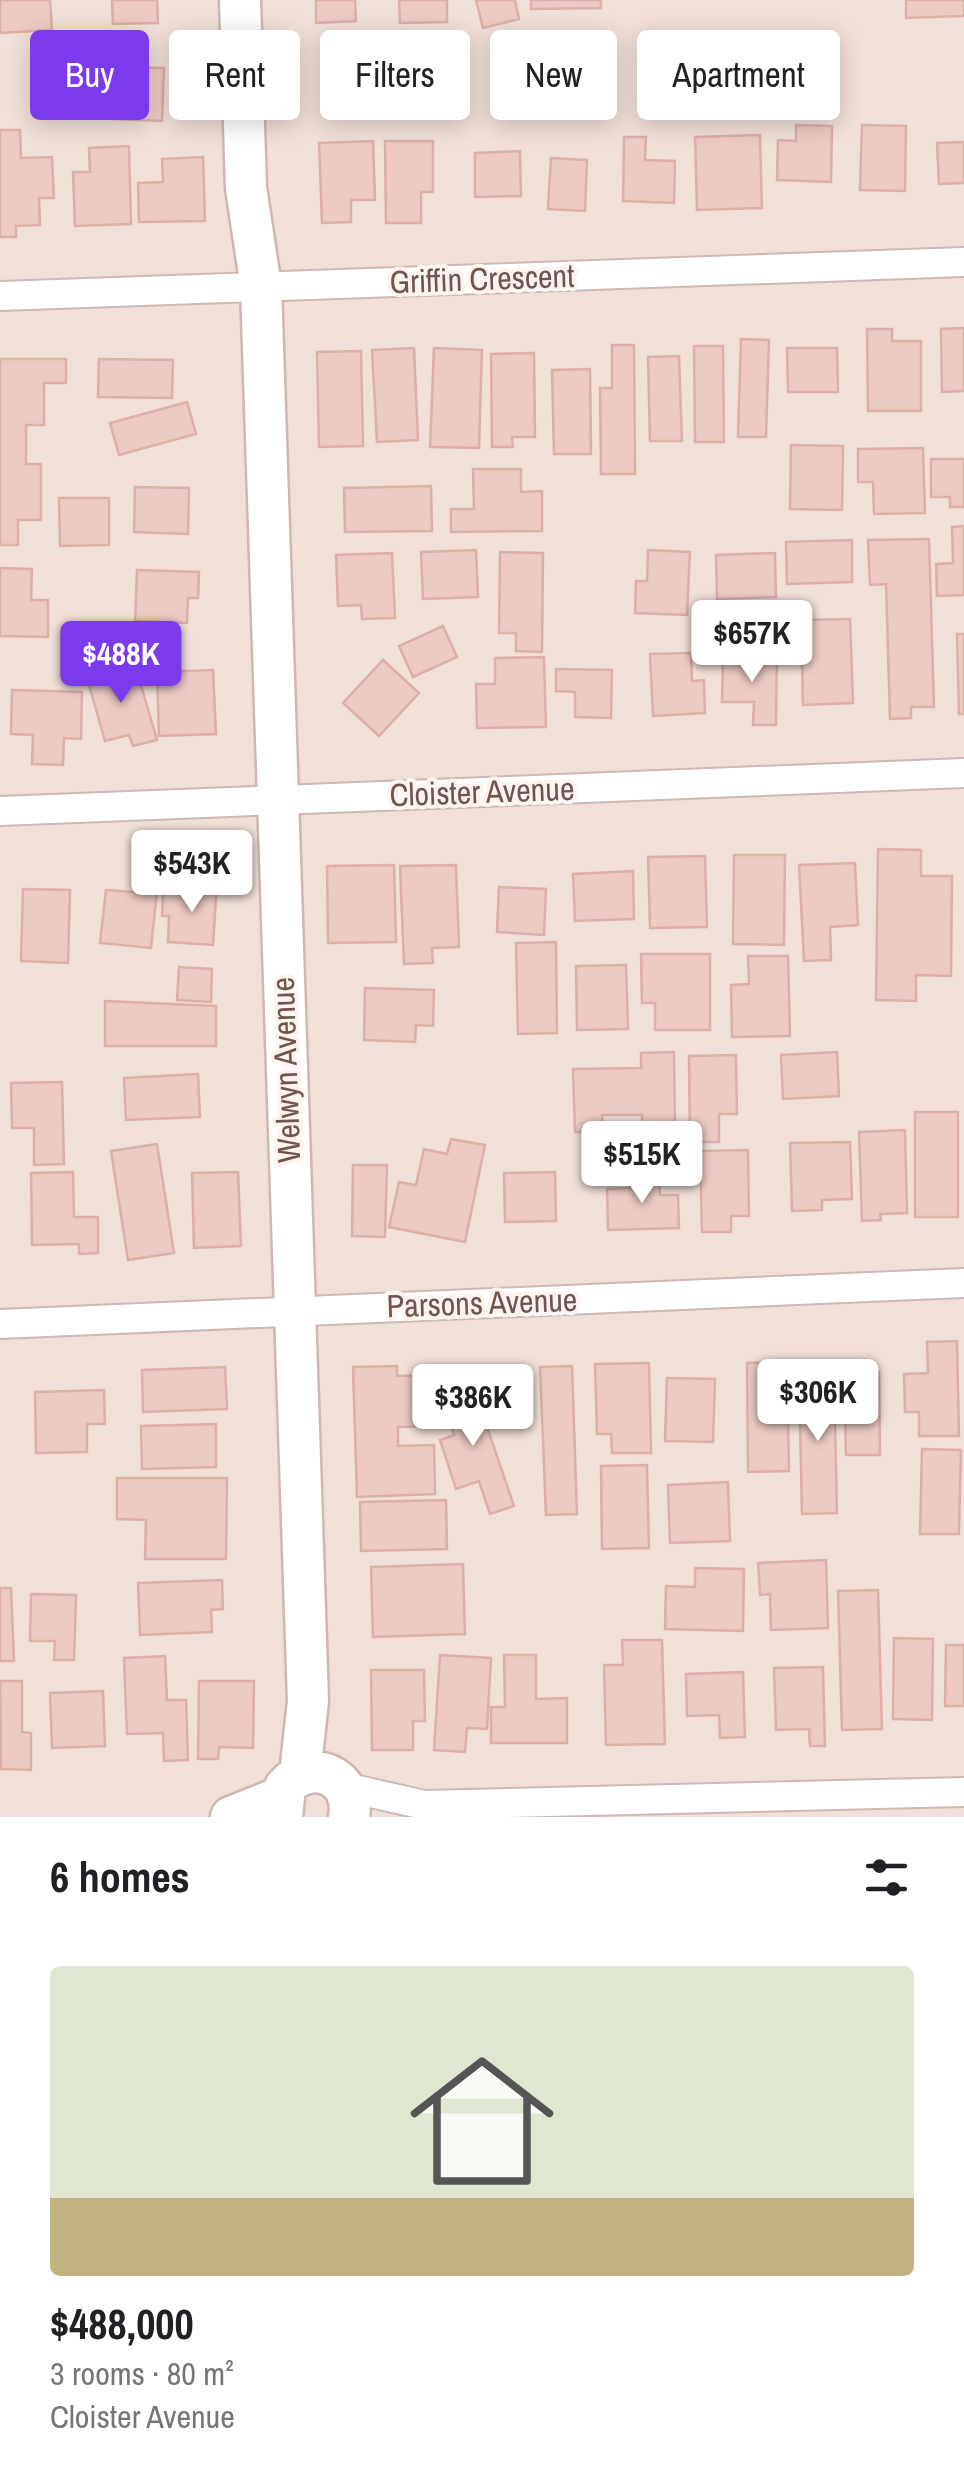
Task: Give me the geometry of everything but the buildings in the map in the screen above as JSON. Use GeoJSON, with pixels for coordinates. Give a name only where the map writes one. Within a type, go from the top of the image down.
{"type":"FeatureCollection","features":[{"type":"Feature","properties":{"kind":"street","name":"Welwyn Avenue"},"geometry":{"type":"LineString","coordinates":[[240,0],[246,188],[260,274]]}},
{"type":"Feature","properties":{"kind":"street","name":"Welwyn Avenue"},"geometry":{"type":"LineString","coordinates":[[260,0],[266,188],[260,274],[276,800],[308,1701],[315,1795]]}},
{"type":"Feature","properties":{"kind":"street","name":"Griffin Crescent"},"geometry":{"type":"LineString","coordinates":[[0,296],[260,274],[964,262]]}},
{"type":"Feature","properties":{"kind":"street","name":"Cloister Avenue"},"geometry":{"type":"LineString","coordinates":[[0,810],[964,773]]}},
{"type":"Feature","properties":{"kind":"street","name":"Parsons Avenue"},"geometry":{"type":"LineString","coordinates":[[0,1324],[964,1283]]}},
{"type":"Feature","properties":{"kind":"street"},"geometry":{"type":"LineString","coordinates":[[231,1817],[315,1795],[424,1805],[842,1806],[964,1792]]}},
{"type":"Feature","properties":{"kind":"street"},"geometry":{"type":"LineString","coordinates":[[381,1817],[424,1805]]}},
{"type":"Feature","properties":{"kind":"shaded area"},"geometry":{"type":"Polygon","coordinates":[[[0,0],[964,0],[964,1817],[0,1817],[0,0]]]}}]}
